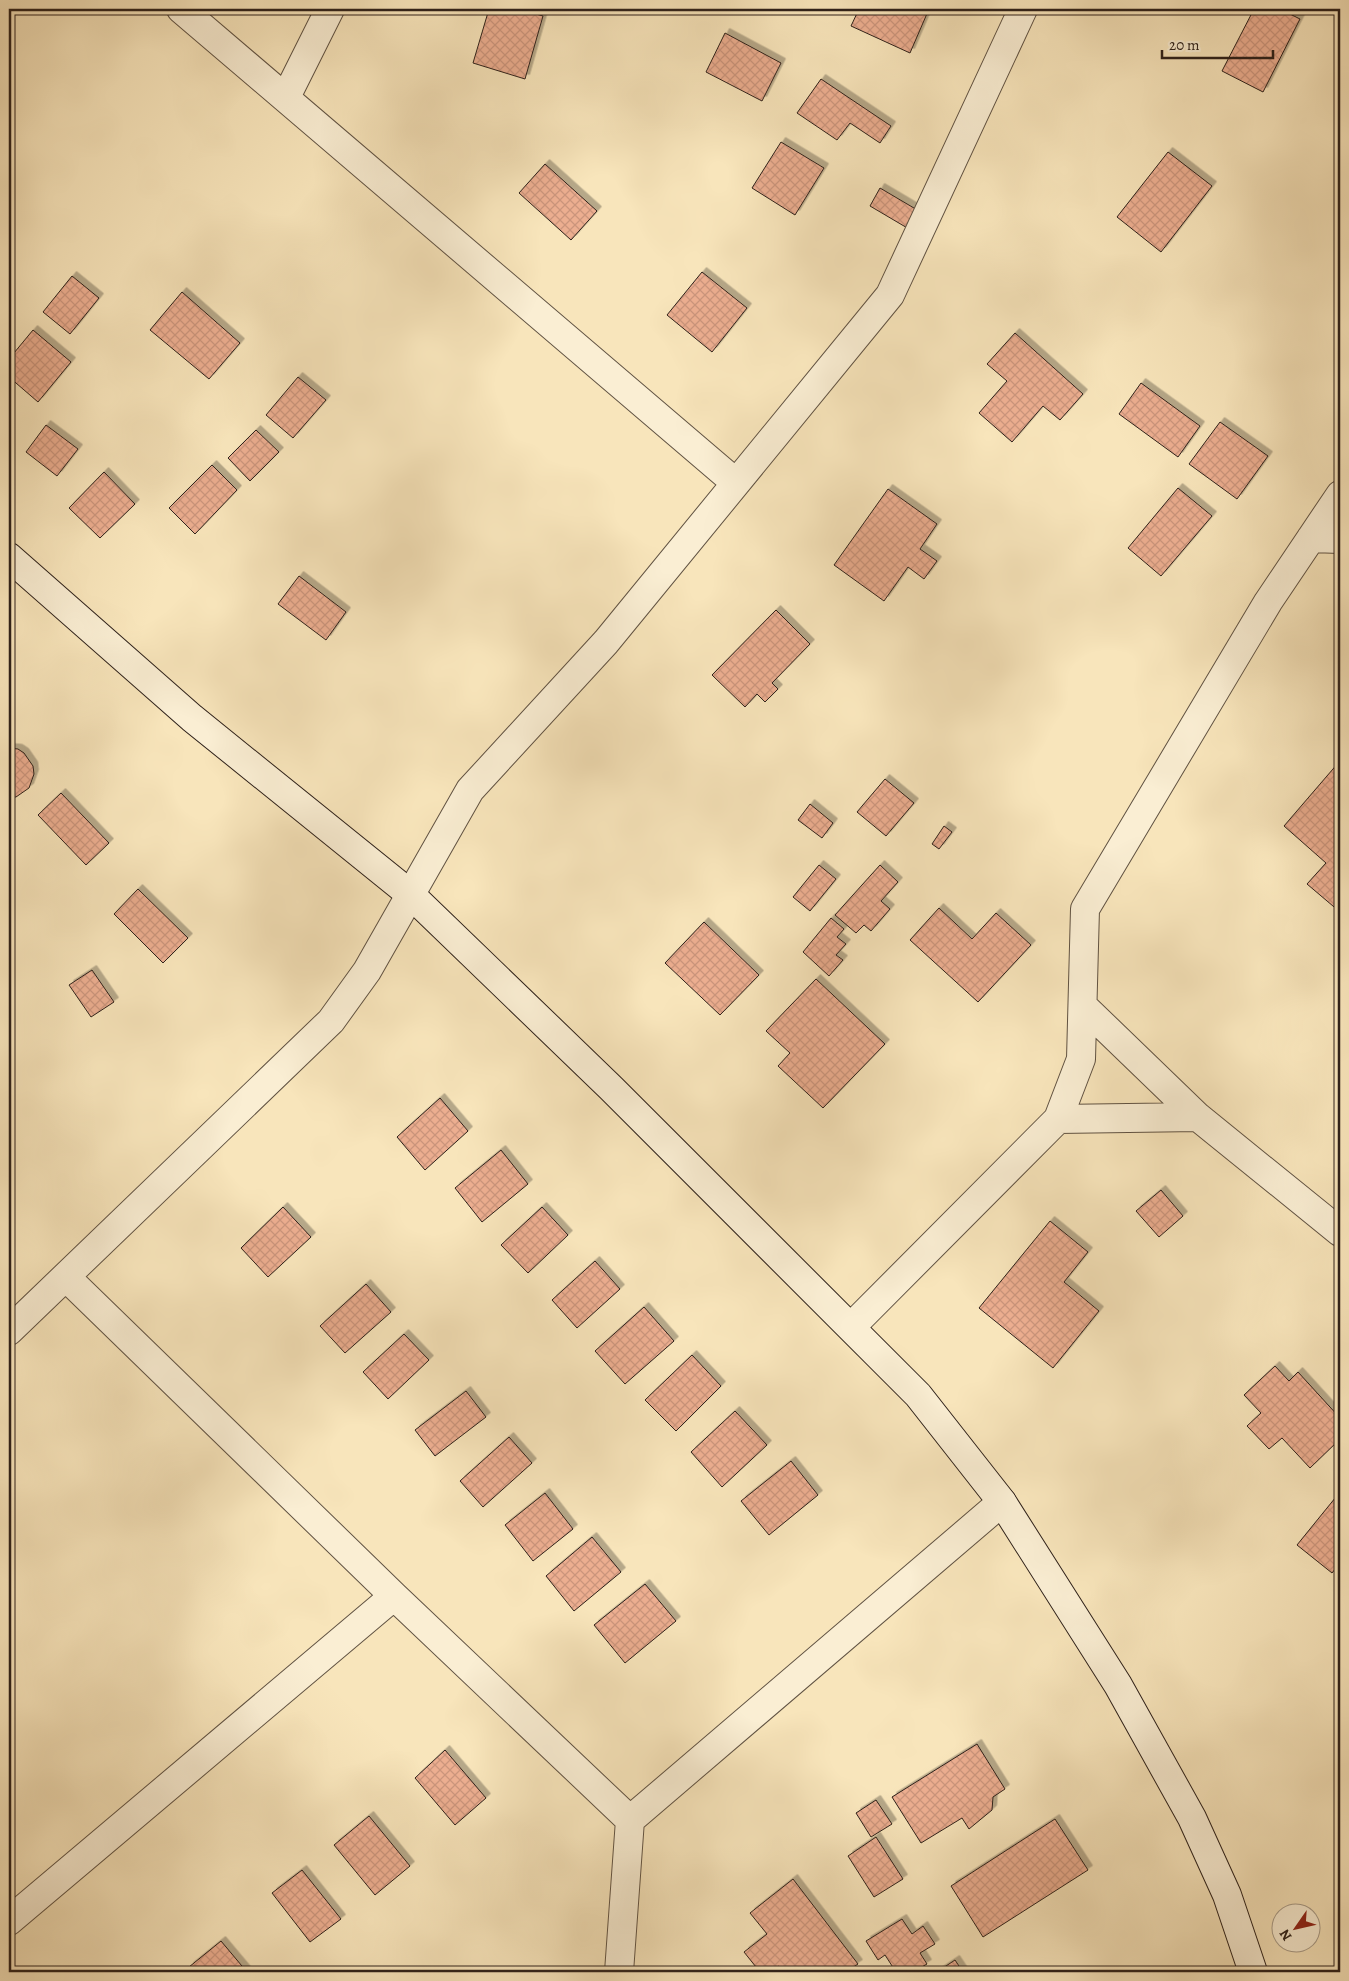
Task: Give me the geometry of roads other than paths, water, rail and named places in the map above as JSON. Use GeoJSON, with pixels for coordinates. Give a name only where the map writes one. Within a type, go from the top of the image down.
{"type":"FeatureCollection","features":[{"type":"Feature","properties":{"kind":"street"},"geometry":{"type":"LineString","coordinates":[[181,9],[736,483]]}},
{"type":"Feature","properties":{"kind":"street"},"geometry":{"type":"LineString","coordinates":[[286,97],[330,9]]}},
{"type":"Feature","properties":{"kind":"street"},"geometry":{"type":"LineString","coordinates":[[9,1331],[331,1022],[367,972],[470,790],[606,642],[890,295],[1023,9]]}},
{"type":"Feature","properties":{"kind":"street"},"geometry":{"type":"LineString","coordinates":[[851,1326],[1058,1119],[1081,1058],[1085,909],[1268,602],[1340,495]]}},
{"type":"Feature","properties":{"kind":"street"},"geometry":{"type":"LineString","coordinates":[[1311,538],[1340,538]]}},
{"type":"Feature","properties":{"kind":"street"},"geometry":{"type":"LineString","coordinates":[[9,557],[192,718],[410,894],[604,1081],[918,1394],[1002,1502],[1118,1684],[1192,1818],[1227,1895],[1253,1972]]}},
{"type":"Feature","properties":{"kind":"street"},"geometry":{"type":"LineString","coordinates":[[1082,1006],[1198,1117],[1340,1232]]}},
{"type":"Feature","properties":{"kind":"street"},"geometry":{"type":"LineString","coordinates":[[1058,1119],[1198,1117]]}},
{"type":"Feature","properties":{"kind":"street"},"geometry":{"type":"LineString","coordinates":[[66,1276],[394,1596],[630,1820]]}},
{"type":"Feature","properties":{"kind":"street"},"geometry":{"type":"LineString","coordinates":[[619,1972],[630,1820],[1002,1502]]}},
{"type":"Feature","properties":{"kind":"street"},"geometry":{"type":"LineString","coordinates":[[9,1921],[394,1596]]}}]}
